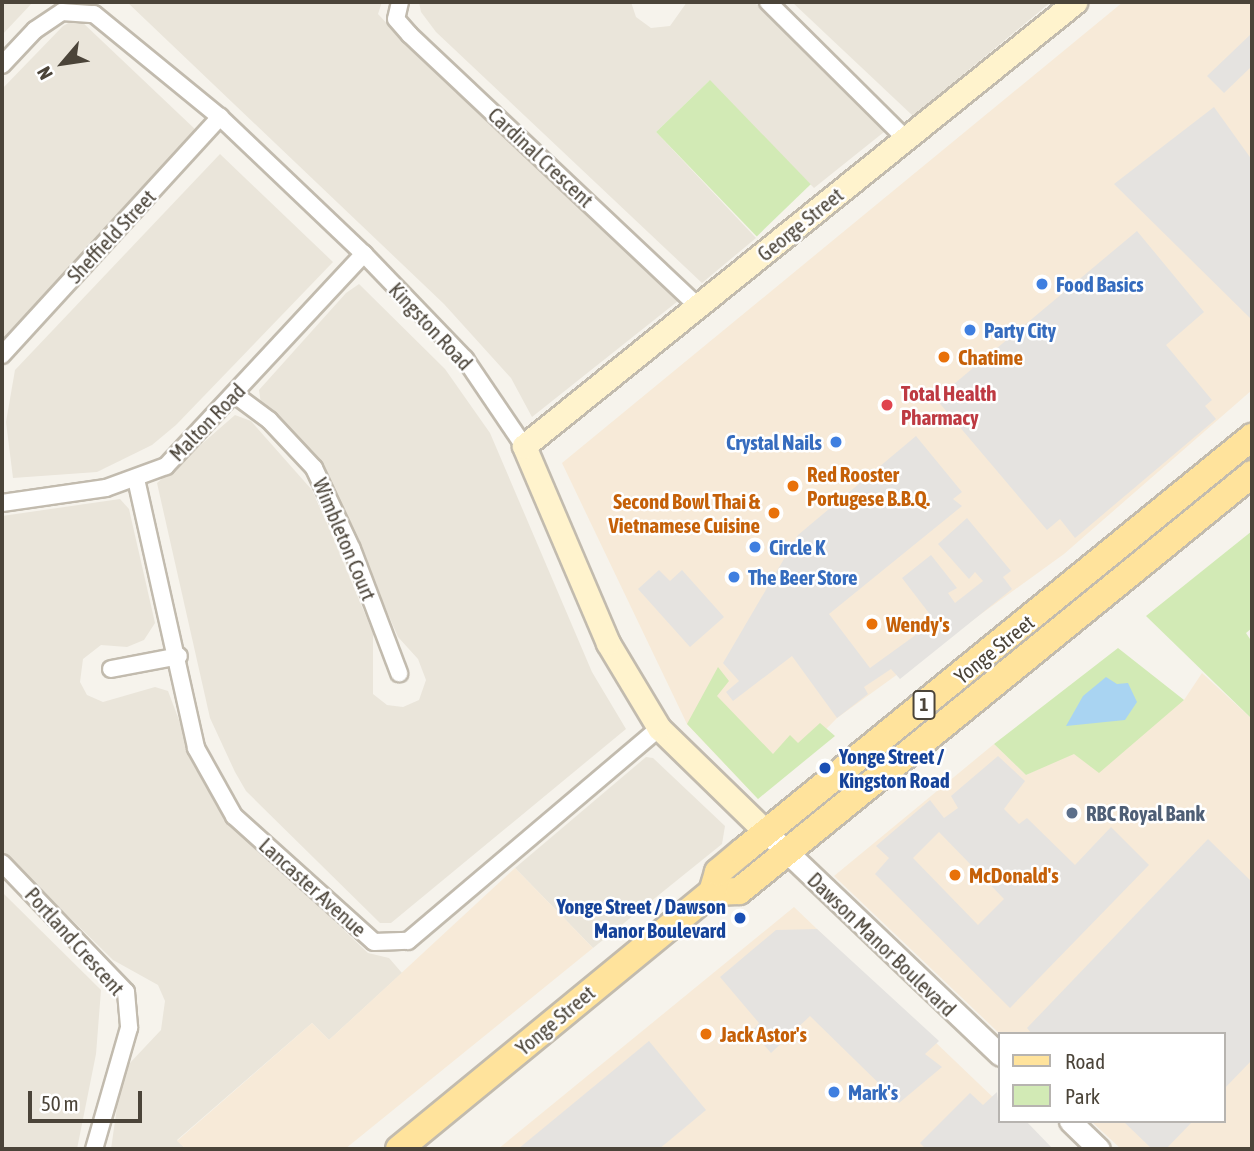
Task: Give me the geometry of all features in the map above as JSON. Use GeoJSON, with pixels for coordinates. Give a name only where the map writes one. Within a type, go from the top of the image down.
{"type":"FeatureCollection","features":[{"type":"Feature","properties":{"kind":"main road","name":"George Street"},"geometry":{"type":"LineString","coordinates":[[524,446],[1075,2]]}},
{"type":"Feature","properties":{"kind":"main road","name":"Yonge Street"},"geometry":{"type":"LineString","coordinates":[[398,1149],[712,892],[718,872],[1252,437]]}},
{"type":"Feature","properties":{"kind":"main road","name":"Kingston Road"},"geometry":{"type":"LineString","coordinates":[[524,446],[608,643],[659,728],[766,832]]}},
{"type":"Feature","properties":{"kind":"main road","name":"Yonge Street"},"geometry":{"type":"LineString","coordinates":[[712,892],[739,891],[1252,474]]}},
{"type":"Feature","properties":{"kind":"street","name":"Cardinal Crescent"},"geometry":{"type":"LineString","coordinates":[[400,2],[396,19],[410,35],[699,307]]}},
{"type":"Feature","properties":{"kind":"street"},"geometry":{"type":"LineString","coordinates":[[768,2],[905,138]]}},
{"type":"Feature","properties":{"kind":"street","name":"Kingston Road"},"geometry":{"type":"LineString","coordinates":[[2,65],[35,30],[62,12],[94,14],[220,117],[364,254],[466,359],[524,446]]}},
{"type":"Feature","properties":{"kind":"street","name":"Sheffield Street"},"geometry":{"type":"LineString","coordinates":[[2,355],[220,117]]}},
{"type":"Feature","properties":{"kind":"street","name":"Malton Road"},"geometry":{"type":"LineString","coordinates":[[2,503],[136,479],[166,466],[364,254]]}},
{"type":"Feature","properties":{"kind":"street","name":"Wimbleton Court"},"geometry":{"type":"LineString","coordinates":[[234,394],[269,420],[314,468],[352,549],[399,673]]}},
{"type":"Feature","properties":{"kind":"street","name":"Lancaster Avenue"},"geometry":{"type":"LineString","coordinates":[[136,479],[179,656],[196,748],[234,816],[374,942],[408,941],[659,728]]}},
{"type":"Feature","properties":{"kind":"street"},"geometry":{"type":"LineString","coordinates":[[111,669],[179,656]]}},
{"type":"Feature","properties":{"kind":"street","name":"Dawson Manor Boulevard"},"geometry":{"type":"LineString","coordinates":[[766,832],[998,1053]]}},
{"type":"Feature","properties":{"kind":"street","name":"Portland Crescent"},"geometry":{"type":"LineString","coordinates":[[2,863],[126,992],[129,1028],[94,1149]]}},
{"type":"Feature","properties":{"kind":"street"},"geometry":{"type":"LineString","coordinates":[[1072,1123],[1100,1149]]}},
{"type":"Feature","properties":{"kind":"shaded area"},"geometry":{"type":"Polygon","coordinates":[[[2,2],[33,2],[2,35],[2,2]]]}},
{"type":"Feature","properties":{"kind":"shaded area"},"geometry":{"type":"Polygon","coordinates":[[[127,2],[382,2],[378,14],[393,30],[416,47],[678,301],[532,417],[511,378],[444,304],[127,2]]]}},
{"type":"Feature","properties":{"kind":"shaded area"},"geometry":{"type":"Polygon","coordinates":[[[419,2],[631,2],[636,17],[651,28],[670,26],[687,2],[754,2],[878,119],[884,132],[814,188],[709,81],[656,132],[756,238],[702,283],[436,32],[421,12],[419,2]]]}},
{"type":"Feature","properties":{"kind":"shaded area"},"geometry":{"type":"Polygon","coordinates":[[[792,2],[1051,2],[913,116],[792,2]]]}},
{"type":"Feature","properties":{"kind":"shaded area"},"geometry":{"type":"Polygon","coordinates":[[[1123,2],[1252,2],[1252,390],[1064,554],[837,718],[758,799],[687,724],[562,463],[1123,2]]]}},
{"type":"Feature","properties":{"kind":"shaded area"},"geometry":{"type":"Polygon","coordinates":[[[74,20],[81,21],[198,132],[2,341],[2,89],[63,26],[74,20]]]}},
{"type":"Feature","properties":{"kind":"shaded area"},"geometry":{"type":"Polygon","coordinates":[[[1252,33],[1252,66],[1224,93],[1207,76],[1252,33]]]}},
{"type":"Feature","properties":{"kind":"shaded area"},"geometry":{"type":"Polygon","coordinates":[[[1214,107],[1252,160],[1252,320],[1114,184],[1214,107]]]}},
{"type":"Feature","properties":{"kind":"shaded area"},"geometry":{"type":"Polygon","coordinates":[[[220,154],[333,262],[176,425],[152,445],[97,472],[13,478],[6,422],[15,370],[220,154]]]}},
{"type":"Feature","properties":{"kind":"shaded area"},"geometry":{"type":"Polygon","coordinates":[[[1137,231],[1204,312],[1166,345],[1212,400],[1205,406],[1216,419],[1075,538],[1060,519],[1047,530],[936,399],[1137,231]]]}},
{"type":"Feature","properties":{"kind":"shaded area"},"geometry":{"type":"Polygon","coordinates":[[[359,284],[445,369],[490,433],[592,672],[626,729],[391,923],[380,923],[246,791],[235,772],[210,718],[157,483],[235,415],[251,421],[312,490],[329,528],[373,633],[373,694],[387,705],[403,707],[419,700],[426,680],[418,659],[398,637],[335,491],[307,450],[261,404],[259,390],[346,293],[359,284]]]}},
{"type":"Feature","properties":{"kind":"shaded area"},"geometry":{"type":"Polygon","coordinates":[[[916,436],[962,492],[953,499],[962,506],[829,614],[870,668],[935,621],[902,578],[931,555],[957,588],[948,593],[955,603],[983,581],[975,572],[969,579],[938,544],[967,518],[1011,571],[1003,577],[1012,589],[900,679],[891,669],[864,687],[868,694],[837,718],[792,656],[733,701],[726,692],[739,681],[723,663],[798,535],[916,436]]]}},
{"type":"Feature","properties":{"kind":"shaded area"},"geometry":{"type":"Polygon","coordinates":[[[120,499],[129,509],[155,623],[144,640],[127,647],[101,645],[83,659],[80,682],[87,695],[103,702],[155,687],[168,691],[196,765],[233,825],[368,953],[389,958],[402,973],[329,1040],[312,1023],[177,1140],[186,1149],[111,1149],[119,1093],[128,1065],[161,1030],[165,1001],[158,985],[113,960],[2,851],[2,516],[120,499]]]}},
{"type":"Feature","properties":{"kind":"shaded area"},"geometry":{"type":"Polygon","coordinates":[[[659,570],[670,581],[682,570],[724,617],[690,647],[638,589],[659,570]]]}},
{"type":"Feature","properties":{"kind":"shaded area"},"geometry":{"type":"Polygon","coordinates":[[[1202,673],[1252,719],[1252,1149],[1121,1149],[1093,1123],[1226,1123],[1226,1032],[998,1032],[834,876],[994,744],[1026,775],[1184,700],[1202,673]]]}},
{"type":"Feature","properties":{"kind":"shaded area"},"geometry":{"type":"Polygon","coordinates":[[[998,756],[1025,781],[1004,809],[1019,824],[1027,818],[1075,865],[1111,827],[1149,865],[1010,1008],[875,874],[889,858],[876,846],[930,800],[944,818],[958,808],[951,796],[998,756]],[[939,832],[913,858],[978,925],[1004,899],[939,832]]]}},
{"type":"Feature","properties":{"kind":"shaded area"},"geometry":{"type":"Polygon","coordinates":[[[646,757],[653,758],[725,826],[722,844],[593,948],[515,868],[646,757]]]}},
{"type":"Feature","properties":{"kind":"shaded area"},"geometry":{"type":"Polygon","coordinates":[[[1208,839],[1252,882],[1252,1060],[1226,1087],[1226,1032],[1030,1032],[1027,1028],[1208,839]]]}},
{"type":"Feature","properties":{"kind":"shaded area"},"geometry":{"type":"Polygon","coordinates":[[[515,868],[593,948],[345,1149],[186,1149],[177,1141],[312,1023],[329,1040],[515,868]]]}},
{"type":"Feature","properties":{"kind":"shaded area"},"geometry":{"type":"Polygon","coordinates":[[[2,892],[101,990],[96,1054],[77,1149],[2,1149],[2,892]]]}},
{"type":"Feature","properties":{"kind":"shaded area"},"geometry":{"type":"Polygon","coordinates":[[[794,907],[998,1102],[998,1123],[1003,1123],[1048,1149],[498,1149],[794,907]]]}},
{"type":"Feature","properties":{"kind":"shaded area"},"geometry":{"type":"Polygon","coordinates":[[[817,929],[939,1041],[925,1054],[942,1067],[899,1103],[810,1016],[771,1053],[752,1031],[759,1023],[720,977],[776,930],[817,929]]]}},
{"type":"Feature","properties":{"kind":"shaded area"},"geometry":{"type":"Polygon","coordinates":[[[649,1041],[706,1110],[659,1149],[518,1149],[649,1041]]]}},
{"type":"Feature","properties":{"kind":"shaded area"},"geometry":{"type":"Polygon","coordinates":[[[997,1092],[998,1123],[1028,1123],[1053,1149],[926,1149],[920,1143],[970,1093],[983,1105],[997,1092]]]}},
{"type":"Feature","properties":{"kind":"shaded area"},"geometry":{"type":"Polygon","coordinates":[[[1125,1123],[1191,1123],[1166,1149],[1152,1149],[1125,1123]]]}},
{"type":"Feature","properties":{"kind":"green space"},"geometry":{"type":"Polygon","coordinates":[[[710,80],[811,184],[757,236],[656,132],[710,80]]]}},
{"type":"Feature","properties":{"kind":"green space"},"geometry":{"type":"Polygon","coordinates":[[[1252,531],[1252,628],[1246,633],[1252,642],[1252,719],[1146,616],[1252,531]]]}},
{"type":"Feature","properties":{"kind":"green space"},"geometry":{"type":"Polygon","coordinates":[[[1118,648],[1184,700],[1099,773],[1074,754],[1026,775],[994,744],[1118,648]]]}},
{"type":"Feature","properties":{"kind":"green space"},"geometry":{"type":"Polygon","coordinates":[[[718,667],[729,681],[717,696],[773,754],[790,735],[798,743],[820,723],[835,736],[758,799],[687,724],[718,667]]]}},
{"type":"Feature","properties":{"kind":"water"},"geometry":{"type":"Polygon","coordinates":[[[1106,677],[1117,684],[1128,683],[1137,702],[1125,720],[1066,726],[1083,696],[1106,677]]]}},
{"type":"Feature","properties":{"kind":"place","name":"Food Basics"},"geometry":{"type":"Point","coordinates":[1042,284]}},
{"type":"Feature","properties":{"kind":"place","name":"Party City"},"geometry":{"type":"Point","coordinates":[970,330]}},
{"type":"Feature","properties":{"kind":"place","name":"Chatime"},"geometry":{"type":"Point","coordinates":[944,357]}},
{"type":"Feature","properties":{"kind":"place","name":"Total Health Pharmacy"},"geometry":{"type":"Point","coordinates":[887,405]}},
{"type":"Feature","properties":{"kind":"place","name":"Crystal Nails"},"geometry":{"type":"Point","coordinates":[836,442]}},
{"type":"Feature","properties":{"kind":"place","name":"Red Rooster Portugese B.B.Q."},"geometry":{"type":"Point","coordinates":[793,486]}},
{"type":"Feature","properties":{"kind":"place","name":"Second Bowl Thai & Vietnamese Cuisine"},"geometry":{"type":"Point","coordinates":[774,513]}},
{"type":"Feature","properties":{"kind":"place","name":"Circle K"},"geometry":{"type":"Point","coordinates":[755,547]}},
{"type":"Feature","properties":{"kind":"place","name":"The Beer Store"},"geometry":{"type":"Point","coordinates":[734,577]}},
{"type":"Feature","properties":{"kind":"place","name":"Wendy's"},"geometry":{"type":"Point","coordinates":[872,624]}},
{"type":"Feature","properties":{"kind":"place","name":"Yonge Street / Kingston Road"},"geometry":{"type":"Point","coordinates":[825,768]}},
{"type":"Feature","properties":{"kind":"place","name":"RBC Royal Bank"},"geometry":{"type":"Point","coordinates":[1072,813]}},
{"type":"Feature","properties":{"kind":"place","name":"McDonald's"},"geometry":{"type":"Point","coordinates":[955,875]}},
{"type":"Feature","properties":{"kind":"place","name":"Yonge Street / Dawson Manor Boulevard"},"geometry":{"type":"Point","coordinates":[740,918]}},
{"type":"Feature","properties":{"kind":"place","name":"Jack Astor's"},"geometry":{"type":"Point","coordinates":[706,1034]}},
{"type":"Feature","properties":{"kind":"place","name":"Mark's"},"geometry":{"type":"Point","coordinates":[834,1092]}}]}
